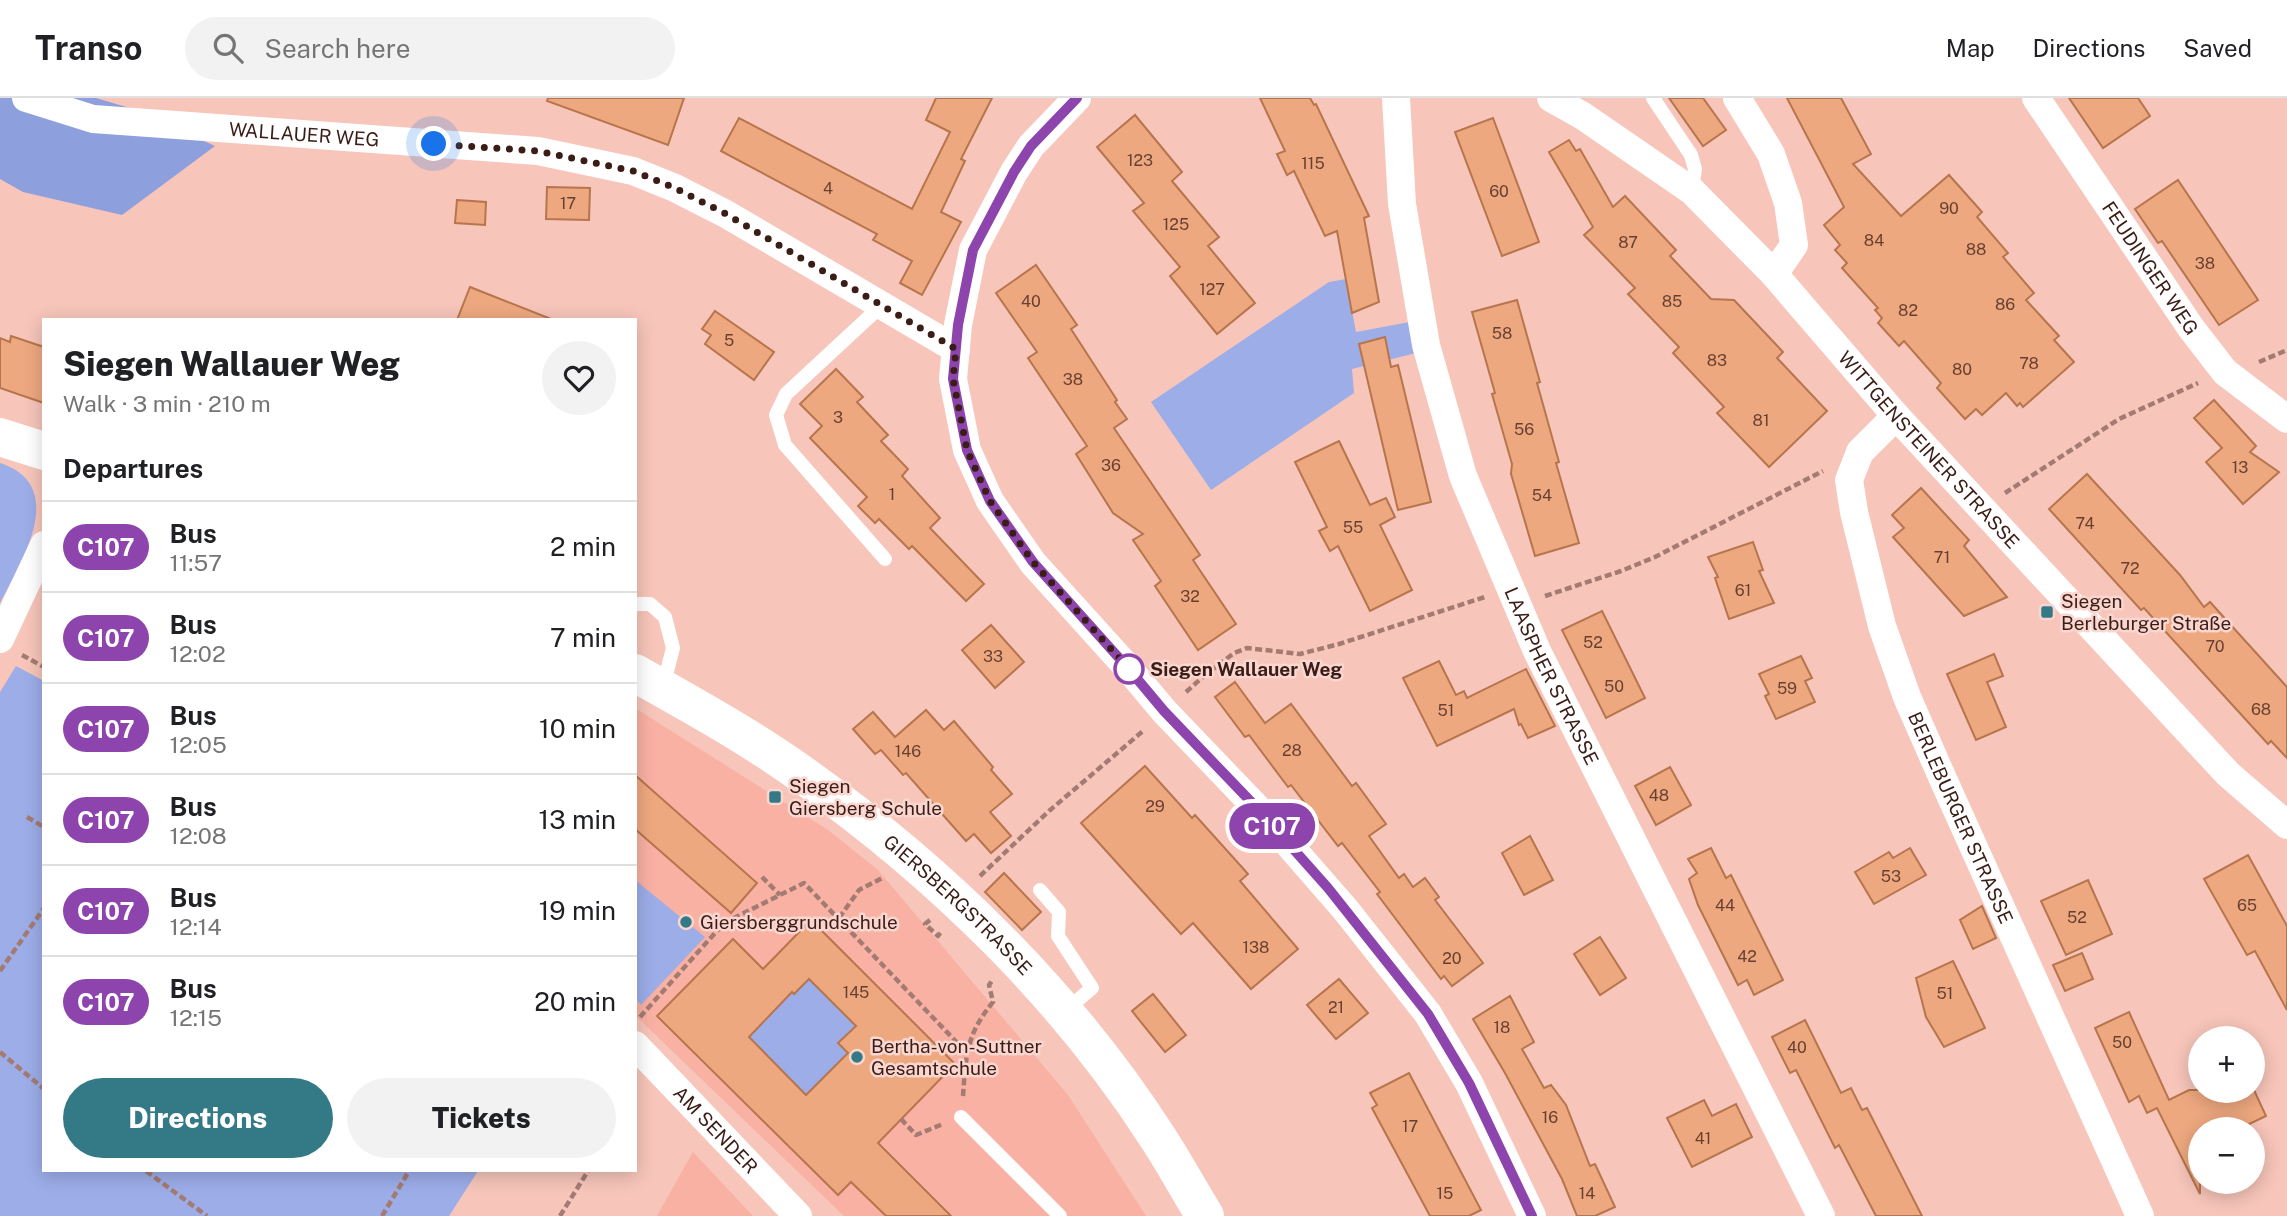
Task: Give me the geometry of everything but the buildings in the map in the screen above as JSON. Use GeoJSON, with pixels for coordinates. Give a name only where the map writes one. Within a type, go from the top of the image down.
{"type":"FeatureCollection","features":[{"type":"Feature","properties":{"kind":"street","name":"WALLAUER WEG"},"geometry":{"type":"LineString","coordinates":[[26,98],[93,119],[538,151],[633,171],[695,198],[882,305],[957,337]]}},
{"type":"Feature","properties":{"kind":"street"},"geometry":{"type":"LineString","coordinates":[[1077,98],[1031,146],[993,208],[973,250],[957,337],[953,379],[967,450],[990,501],[1033,562],[1164,711],[1256,807],[1328,888],[1428,1014],[1469,1083],[1532,1216]]}},
{"type":"Feature","properties":{"kind":"street","name":"LAASPHER STRASSE"},"geometry":{"type":"LineString","coordinates":[[1396,98],[1402,204],[1426,345],[1463,476],[1537,651],[1821,1216]]}},
{"type":"Feature","properties":{"kind":"street","name":"WITTGENSTEINER STRASSE"},"geometry":{"type":"LineString","coordinates":[[1551,98],[1583,116],[1692,191],[1773,274],[1896,416],[2228,774],[2287,825]]}},
{"type":"Feature","properties":{"kind":"street"},"geometry":{"type":"LineString","coordinates":[[1737,98],[1771,154],[1788,203],[1794,245],[1773,274]]}},
{"type":"Feature","properties":{"kind":"street","name":"FEUDINGER WEG"},"geometry":{"type":"LineString","coordinates":[[2036,98],[2191,328],[2225,372],[2287,419]]}},
{"type":"Feature","properties":{"kind":"street","name":"BERLEBURGER STRASSE"},"geometry":{"type":"LineString","coordinates":[[1896,416],[1860,452],[1849,480],[1856,523],[1882,626],[1907,696],[1938,767],[2140,1216]]}},
{"type":"Feature","properties":{"kind":"street"},"geometry":{"type":"LineString","coordinates":[[0,438],[42,450]]}},
{"type":"Feature","properties":{"kind":"street"},"geometry":{"type":"LineString","coordinates":[[0,639],[42,549]]}},
{"type":"Feature","properties":{"kind":"street"},"geometry":{"type":"LineString","coordinates":[[0,639],[42,580]]}},
{"type":"Feature","properties":{"kind":"street","name":"GIERSBERGSTRASSE"},"geometry":{"type":"LineString","coordinates":[[649,681],[739,733],[803,775],[900,850],[996,938],[1063,1012],[1151,1127],[1205,1216]]}},
{"type":"Feature","properties":{"kind":"street","name":"AM SENDER"},"geometry":{"type":"LineString","coordinates":[[637,1047],[798,1216]]}},
{"type":"Feature","properties":{"kind":"lane"},"geometry":{"type":"LineString","coordinates":[[1653,98],[1691,155],[1695,169],[1692,191]]}},
{"type":"Feature","properties":{"kind":"lane"},"geometry":{"type":"LineString","coordinates":[[882,305],[786,394],[776,415],[785,445],[884,559]]}},
{"type":"Feature","properties":{"kind":"lane"},"geometry":{"type":"LineString","coordinates":[[637,604],[650,604],[665,617],[673,648],[649,681]]}},
{"type":"Feature","properties":{"kind":"lane"},"geometry":{"type":"LineString","coordinates":[[1040,890],[1059,912],[1058,936],[1092,988],[1063,1012]]}},
{"type":"Feature","properties":{"kind":"lane"},"geometry":{"type":"LineString","coordinates":[[961,1117],[1060,1216]]}},
{"type":"Feature","properties":{"kind":"path"},"geometry":{"type":"LineString","coordinates":[[2247,366],[2287,350]]}},
{"type":"Feature","properties":{"kind":"path"},"geometry":{"type":"LineString","coordinates":[[2002,495],[2119,419],[2203,381]]}},
{"type":"Feature","properties":{"kind":"path"},"geometry":{"type":"LineString","coordinates":[[1551,593],[1621,571],[1655,557],[1808,479]]}},
{"type":"Feature","properties":{"kind":"path"},"geometry":{"type":"LineString","coordinates":[[1205,674],[1234,653],[1247,648],[1300,654],[1339,645],[1509,589]]}},
{"type":"Feature","properties":{"kind":"path"},"geometry":{"type":"LineString","coordinates":[[978,878],[1049,811],[1138,736]]}},
{"type":"Feature","properties":{"kind":"path"},"geometry":{"type":"LineString","coordinates":[[27,817],[42,826]]}},
{"type":"Feature","properties":{"kind":"path"},"geometry":{"type":"LineString","coordinates":[[839,918],[859,890],[891,873]]}},
{"type":"Feature","properties":{"kind":"path"},"geometry":{"type":"LineString","coordinates":[[762,877],[780,895]]}},
{"type":"Feature","properties":{"kind":"path"},"geometry":{"type":"LineString","coordinates":[[637,1021],[724,923],[804,883],[966,1052]]}},
{"type":"Feature","properties":{"kind":"path"},"geometry":{"type":"LineString","coordinates":[[0,971],[42,911]]}},
{"type":"Feature","properties":{"kind":"path"},"geometry":{"type":"LineString","coordinates":[[901,1119],[916,1135],[961,1117],[966,1052],[977,1021],[993,1002],[989,985]]}},
{"type":"Feature","properties":{"kind":"path"},"geometry":{"type":"LineString","coordinates":[[0,1052],[42,1087]]}},
{"type":"Feature","properties":{"kind":"path"},"geometry":{"type":"LineString","coordinates":[[147,1172],[207,1216]]}},
{"type":"Feature","properties":{"kind":"path"},"geometry":{"type":"LineString","coordinates":[[382,1216],[408,1172]]}},
{"type":"Feature","properties":{"kind":"path"},"geometry":{"type":"LineString","coordinates":[[560,1216],[586,1172]]}},
{"type":"Feature","properties":{"kind":"shaded area"},"geometry":{"type":"Polygon","coordinates":[[[0,98],[96,98],[133,109],[215,146],[122,215],[23,192],[0,179],[0,98]]]}},
{"type":"Feature","properties":{"kind":"shaded area"},"geometry":{"type":"Polygon","coordinates":[[[1346,279],[1356,332],[1410,322],[1416,353],[1352,369],[1354,393],[1211,490],[1151,402],[1329,282],[1346,279]]]}},
{"type":"Feature","properties":{"kind":"shaded area"},"geometry":{"type":"Polygon","coordinates":[[[0,463],[21,474],[32,489],[36,507],[28,547],[0,603],[0,463]]]}},
{"type":"Feature","properties":{"kind":"shaded area"},"geometry":{"type":"Polygon","coordinates":[[[16,666],[42,680],[42,1172],[477,1172],[449,1216],[0,1216],[0,692],[16,666]]]}},
{"type":"Feature","properties":{"kind":"shaded area","name":"Bertha-von-Suttner Gesamtschule"},"geometry":{"type":"Polygon","coordinates":[[[637,709],[828,830],[878,870],[1068,1095],[1146,1216],[844,1216],[637,1016],[637,709]]]}},
{"type":"Feature","properties":{"kind":"shaded area"},"geometry":{"type":"Polygon","coordinates":[[[637,882],[705,937],[641,1005],[637,1000],[637,882]]]}},
{"type":"Feature","properties":{"kind":"shaded area"},"geometry":{"type":"Polygon","coordinates":[[[809,979],[856,1026],[839,1043],[848,1053],[806,1095],[749,1037],[792,992],[795,994],[809,979]]]}},
{"type":"Feature","properties":{"kind":"shaded area"},"geometry":{"type":"Polygon","coordinates":[[[693,1152],[753,1216],[657,1216],[693,1152]]]}},
{"type":"Feature","properties":{"kind":"bus line","name":"C107"},"geometry":{"type":"LineString","coordinates":[[1077,98],[1031,146],[993,208],[973,250],[958,325],[953,379],[967,450],[990,501],[1033,562],[1164,711],[1256,807],[1328,888],[1428,1014],[1469,1083],[1532,1216]]}},
{"type":"Feature","properties":{"kind":"place","name":"Siegen Berleburger Straße"},"geometry":{"type":"Point","coordinates":[2047,612]}},
{"type":"Feature","properties":{"kind":"place","name":"Siegen Wallauer Weg"},"geometry":{"type":"Point","coordinates":[1129,669]}},
{"type":"Feature","properties":{"kind":"place","name":"Siegen Giersberg Schule"},"geometry":{"type":"Point","coordinates":[775,797]}},
{"type":"Feature","properties":{"kind":"place","name":"Giersberggrundschule"},"geometry":{"type":"Point","coordinates":[686,922]}},
{"type":"Feature","properties":{"kind":"place","name":"Bertha-von-Suttner Gesamtschule"},"geometry":{"type":"Point","coordinates":[857,1057]}},
{"type":"Feature","properties":{"kind":"route"},"geometry":{"type":"LineString","coordinates":[[434,144],[538,151],[633,171],[675,188],[726,214],[956,349],[953,379],[967,450],[990,501],[1033,562],[1129,669]]}}]}
